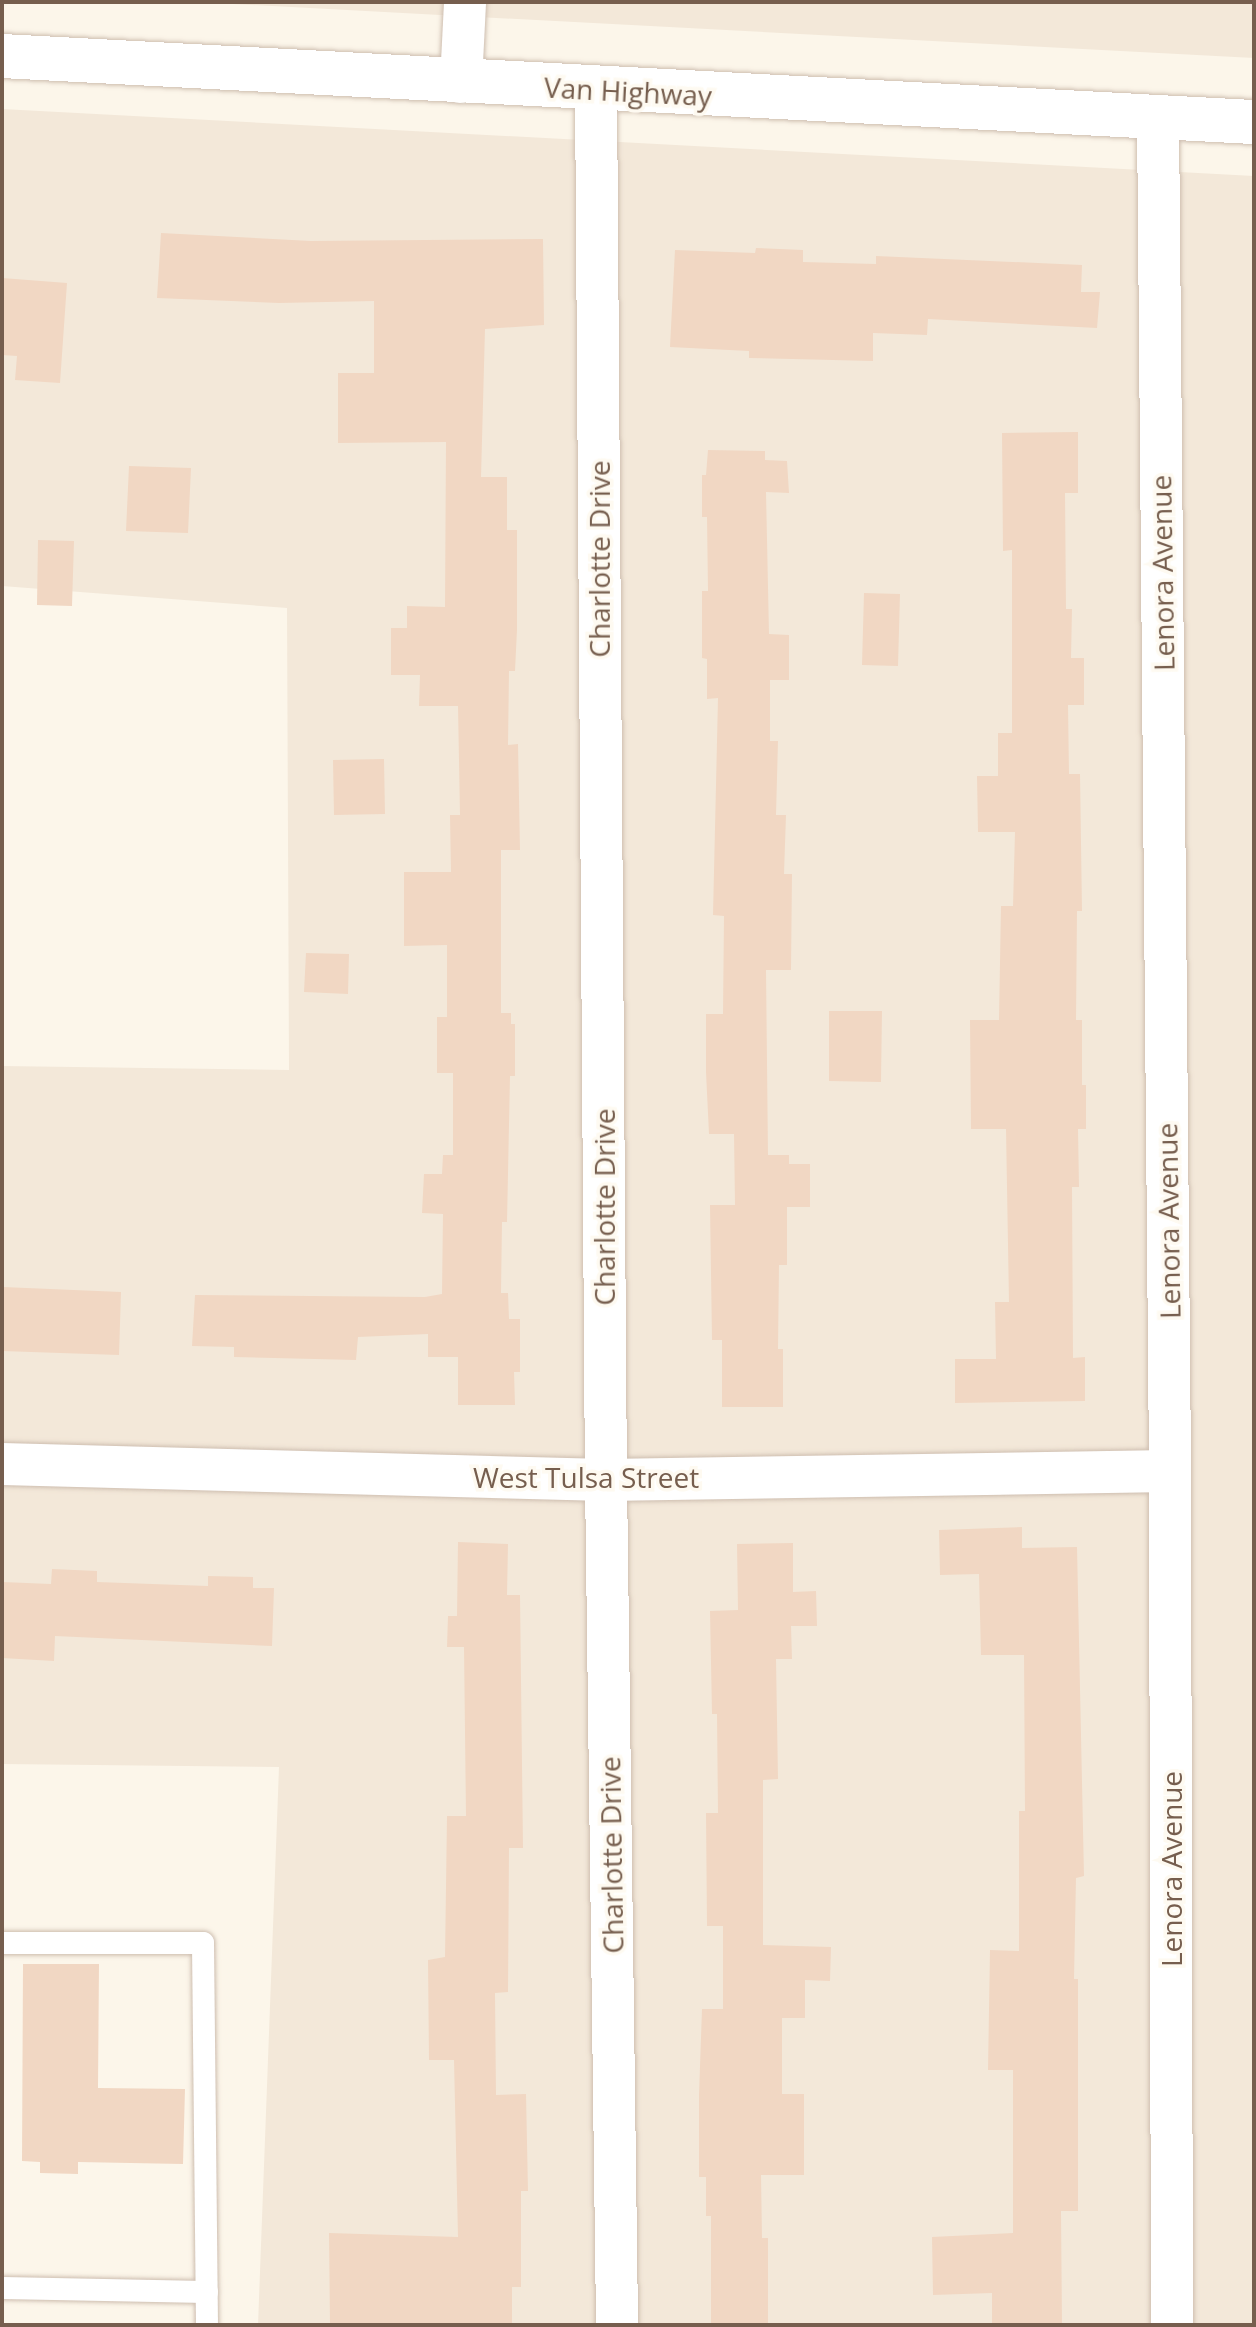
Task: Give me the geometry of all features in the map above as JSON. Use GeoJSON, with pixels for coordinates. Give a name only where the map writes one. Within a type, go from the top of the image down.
{"type":"FeatureCollection","features":[{"type":"Feature","properties":{"kind":"main road","name":"Van Highway"},"geometry":{"type":"LineString","coordinates":[[2,56],[1254,122]]}},
{"type":"Feature","properties":{"kind":"street"},"geometry":{"type":"LineString","coordinates":[[461,82],[465,2]]}},
{"type":"Feature","properties":{"kind":"street","name":"Charlotte Drive"},"geometry":{"type":"LineString","coordinates":[[596,89],[606,1480],[617,2325]]}},
{"type":"Feature","properties":{"kind":"street","name":"Lenora Avenue"},"geometry":{"type":"LineString","coordinates":[[1158,116],[1170,1471],[1172,2325]]}},
{"type":"Feature","properties":{"kind":"street","name":"West Tulsa Street"},"geometry":{"type":"LineString","coordinates":[[2,1464],[606,1480],[1170,1471]]}},
{"type":"Feature","properties":{"kind":"lane"},"geometry":{"type":"LineString","coordinates":[[2,1943],[203,1943],[207,2325]]}},
{"type":"Feature","properties":{"kind":"lane"},"geometry":{"type":"LineString","coordinates":[[2,2288],[207,2292]]}},
{"type":"Feature","properties":{"kind":"shaded area"},"geometry":{"type":"Polygon","coordinates":[[[195,2],[1254,2],[1254,58],[195,2]]]}},
{"type":"Feature","properties":{"kind":"shaded area"},"geometry":{"type":"Polygon","coordinates":[[[2,109],[1254,176],[1254,2325],[258,2325],[279,1767],[2,1764],[2,1066],[289,1070],[287,608],[2,586],[2,109]]]}},
{"type":"Feature","properties":{"kind":"building"},"geometry":{"type":"Polygon","coordinates":[[[161,233],[311,241],[543,239],[544,325],[485,329],[481,477],[507,477],[507,530],[517,530],[517,630],[515,671],[509,671],[508,745],[518,744],[520,850],[501,850],[501,1013],[511,1013],[511,1024],[515,1024],[515,1076],[510,1076],[507,1222],[502,1222],[501,1293],[508,1293],[509,1319],[520,1319],[520,1372],[514,1372],[515,1405],[458,1405],[458,1357],[428,1357],[428,1334],[358,1337],[356,1360],[234,1357],[234,1347],[192,1346],[195,1295],[425,1297],[442,1294],[443,1214],[422,1213],[424,1174],[442,1174],[443,1155],[453,1155],[453,1073],[437,1073],[437,1017],[447,1017],[447,945],[404,946],[404,872],[451,872],[450,815],[460,815],[458,706],[419,706],[420,675],[391,675],[391,628],[407,628],[407,606],[445,607],[446,442],[338,443],[338,373],[374,373],[374,301],[279,303],[157,298],[161,233]]]}},
{"type":"Feature","properties":{"kind":"building"},"geometry":{"type":"Polygon","coordinates":[[[756,248],[803,250],[803,262],[876,264],[876,256],[1082,265],[1081,292],[1100,292],[1097,328],[928,319],[927,335],[873,333],[873,361],[749,358],[749,351],[670,347],[675,250],[755,253],[756,248]]]}},
{"type":"Feature","properties":{"kind":"building"},"geometry":{"type":"Polygon","coordinates":[[[2,278],[67,283],[60,383],[15,380],[17,356],[2,355],[2,278]]]}},
{"type":"Feature","properties":{"kind":"building"},"geometry":{"type":"Polygon","coordinates":[[[1078,432],[1078,493],[1065,493],[1066,609],[1072,609],[1071,658],[1084,658],[1084,705],[1068,705],[1069,774],[1080,774],[1082,911],[1077,911],[1076,1020],[1082,1020],[1082,1085],[1086,1085],[1086,1129],[1078,1129],[1079,1187],[1072,1187],[1073,1358],[1085,1357],[1085,1401],[955,1403],[955,1359],[996,1359],[995,1302],[1009,1302],[1006,1129],[971,1129],[970,1020],[999,1020],[1001,906],[1013,906],[1015,832],[978,832],[977,776],[998,776],[998,733],[1012,733],[1012,550],[1003,551],[1002,433],[1078,432]]]}},
{"type":"Feature","properties":{"kind":"building"},"geometry":{"type":"Polygon","coordinates":[[[708,450],[765,451],[765,460],[787,461],[789,493],[766,492],[769,634],[789,635],[789,680],[770,680],[770,741],[778,741],[776,815],[786,815],[784,874],[792,874],[791,970],[766,970],[768,1155],[789,1155],[789,1164],[810,1164],[810,1207],[787,1207],[787,1265],[779,1265],[778,1349],[783,1349],[783,1407],[722,1407],[722,1340],[712,1340],[710,1205],[735,1205],[734,1134],[709,1134],[706,1072],[706,1014],[723,1014],[724,916],[713,915],[718,698],[707,699],[707,659],[702,658],[702,591],[708,591],[707,517],[702,517],[702,475],[706,475],[708,450]]]}},
{"type":"Feature","properties":{"kind":"building"},"geometry":{"type":"Polygon","coordinates":[[[129,466],[191,468],[188,533],[126,531],[129,466]]]}},
{"type":"Feature","properties":{"kind":"building"},"geometry":{"type":"Polygon","coordinates":[[[38,540],[74,541],[72,606],[37,605],[38,540]]]}},
{"type":"Feature","properties":{"kind":"building"},"geometry":{"type":"Polygon","coordinates":[[[864,593],[900,594],[898,666],[862,665],[864,593]]]}},
{"type":"Feature","properties":{"kind":"building"},"geometry":{"type":"Polygon","coordinates":[[[384,759],[385,814],[334,815],[333,760],[384,759]]]}},
{"type":"Feature","properties":{"kind":"building"},"geometry":{"type":"Polygon","coordinates":[[[306,953],[349,954],[348,994],[304,992],[306,953]]]}},
{"type":"Feature","properties":{"kind":"building"},"geometry":{"type":"Polygon","coordinates":[[[829,1011],[882,1011],[881,1082],[829,1081],[829,1011]]]}},
{"type":"Feature","properties":{"kind":"building"},"geometry":{"type":"Polygon","coordinates":[[[3,1287],[121,1292],[119,1355],[2,1351],[3,1287]]]}},
{"type":"Feature","properties":{"kind":"building"},"geometry":{"type":"Polygon","coordinates":[[[1022,1527],[1022,1548],[1077,1547],[1084,1876],[1076,1878],[1074,1979],[1078,1979],[1078,2211],[1061,2211],[1062,2325],[992,2325],[992,2293],[933,2295],[932,2237],[1013,2233],[1013,2070],[988,2070],[990,1950],[1019,1951],[1019,1811],[1025,1811],[1024,1655],[981,1655],[979,1574],[940,1575],[939,1530],[1022,1527]]]}},
{"type":"Feature","properties":{"kind":"building"},"geometry":{"type":"Polygon","coordinates":[[[458,1542],[508,1544],[507,1595],[520,1595],[523,1848],[509,1848],[508,1992],[495,1993],[496,2095],[526,2094],[528,2191],[521,2191],[521,2287],[512,2287],[512,2325],[330,2325],[329,2233],[458,2237],[454,2060],[429,2060],[428,1960],[445,1957],[447,1816],[466,1816],[464,1647],[447,1647],[448,1616],[457,1616],[458,1542]]]}},
{"type":"Feature","properties":{"kind":"building"},"geometry":{"type":"Polygon","coordinates":[[[793,1543],[793,1592],[816,1591],[817,1626],[791,1626],[792,1659],[776,1659],[778,1779],[763,1780],[763,1945],[831,1947],[830,1981],[805,1980],[805,2018],[782,2018],[782,2094],[804,2094],[804,2175],[761,2175],[762,2238],[768,2238],[768,2325],[711,2325],[711,2216],[706,2216],[706,2177],[699,2177],[699,2095],[702,2009],[723,2009],[723,1926],[707,1926],[706,1813],[718,1813],[717,1714],[712,1714],[710,1611],[738,1610],[737,1544],[793,1543]]]}},
{"type":"Feature","properties":{"kind":"building"},"geometry":{"type":"Polygon","coordinates":[[[52,1569],[97,1571],[97,1582],[208,1586],[208,1576],[253,1577],[253,1588],[274,1588],[272,1646],[55,1636],[54,1661],[2,1658],[2,1582],[51,1584],[52,1569]]]}},
{"type":"Feature","properties":{"kind":"building"},"geometry":{"type":"Polygon","coordinates":[[[23,1964],[99,1964],[98,2088],[185,2089],[183,2164],[78,2162],[78,2174],[40,2173],[40,2162],[22,2161],[23,1964]]]}}]}
